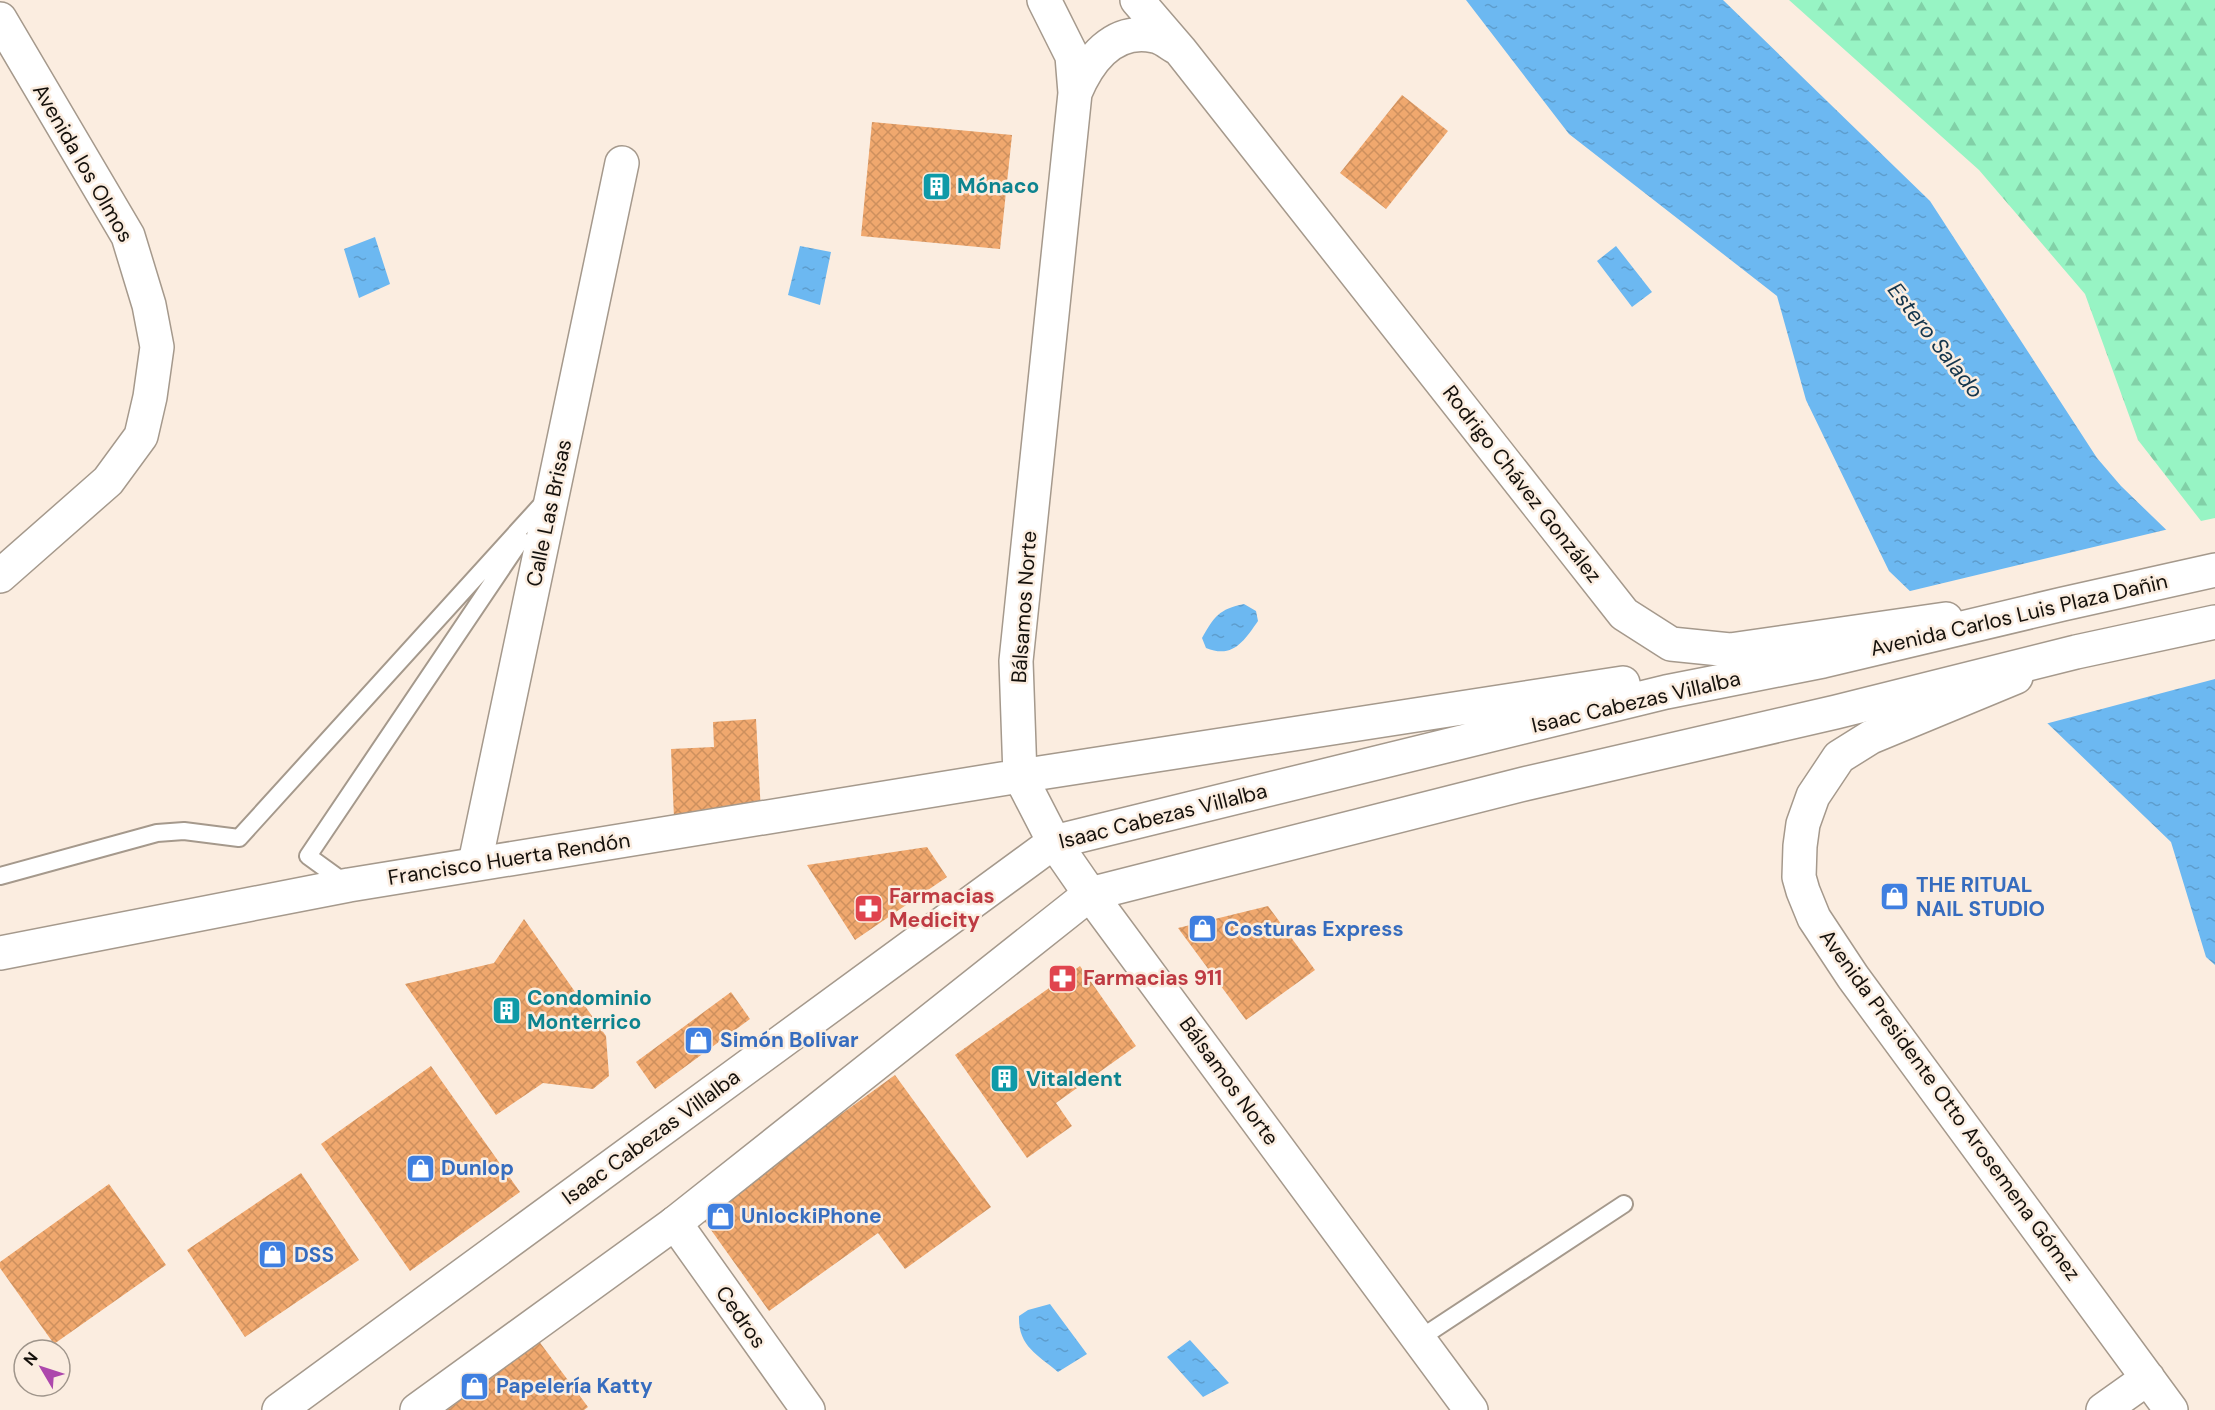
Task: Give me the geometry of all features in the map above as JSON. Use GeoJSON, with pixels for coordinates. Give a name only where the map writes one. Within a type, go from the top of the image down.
{"type":"FeatureCollection","features":[{"type":"Feature","properties":{"kind":"street"},"geometry":{"type":"LineString","coordinates":[[1044,0],[1072,56],[1075,93]]}},
{"type":"Feature","properties":{"kind":"street","name":"Rodrigo Chávez González"},"geometry":{"type":"LineString","coordinates":[[1137,0],[1180,50],[1624,614],[1671,644],[1730,650],[1820,649]]}},
{"type":"Feature","properties":{"kind":"street","name":"Avenida los Olmos"},"geometry":{"type":"LineString","coordinates":[[0,19],[128,236],[149,305],[157,347],[150,397],[141,436],[108,481],[0,576]]}},
{"type":"Feature","properties":{"kind":"street"},"geometry":{"type":"LineString","coordinates":[[1075,93],[1094,57],[1110,44],[1133,34],[1156,36],[1180,50]]}},
{"type":"Feature","properties":{"kind":"street","name":"Bálsamos Norte"},"geometry":{"type":"LineString","coordinates":[[1075,93],[1016,661],[1020,776],[1054,842],[1090,894],[1472,1410]]}},
{"type":"Feature","properties":{"kind":"street","name":"Calle Las Brisas"},"geometry":{"type":"LineString","coordinates":[[475,863],[622,163]]}},
{"type":"Feature","properties":{"kind":"street","name":"Avenida Carlos Luis Plaza Dañin"},"geometry":{"type":"LineString","coordinates":[[1820,649],[2063,604],[2215,570]]}},
{"type":"Feature","properties":{"kind":"street"},"geometry":{"type":"LineString","coordinates":[[417,1410],[675,1223],[1090,894],[1524,784],[1836,712],[2076,652],[2215,622]]}},
{"type":"Feature","properties":{"kind":"street","name":"Isaac Cabezas Villalba"},"geometry":{"type":"LineString","coordinates":[[279,1410],[1054,842],[1666,692],[1820,649]]}},
{"type":"Feature","properties":{"kind":"street","name":"Avenida Presidente Otto Arosemena Gómez"},"geometry":{"type":"LineString","coordinates":[[2076,652],[1871,737],[1839,757],[1819,786],[1807,810],[1803,824],[1799,877],[1808,904],[1853,977],[2171,1410]]}},
{"type":"Feature","properties":{"kind":"street","name":"Francisco Huerta Rendón"},"geometry":{"type":"LineString","coordinates":[[0,953],[349,885],[475,863],[1020,776],[1628,682],[1666,692]]}},
{"type":"Feature","properties":{"kind":"street","name":"Cedros"},"geometry":{"type":"LineString","coordinates":[[675,1223],[808,1410]]}},
{"type":"Feature","properties":{"kind":"street"},"geometry":{"type":"LineString","coordinates":[[2103,1410],[2148,1378]]}},
{"type":"Feature","properties":{"kind":"lane"},"geometry":{"type":"LineString","coordinates":[[0,876],[158,834],[184,831],[239,838],[553,492]]}},
{"type":"Feature","properties":{"kind":"lane"},"geometry":{"type":"LineString","coordinates":[[349,885],[308,856],[553,492]]}},
{"type":"Feature","properties":{"kind":"lane"},"geometry":{"type":"LineString","coordinates":[[1419,1339],[1624,1204]]}},
{"type":"Feature","properties":{"kind":"green space"},"geometry":{"type":"Polygon","coordinates":[[[1789,0],[2215,0],[2215,518],[2201,521],[2138,440],[2085,294],[1979,170],[1789,0]]]}},
{"type":"Feature","properties":{"kind":"water","name":"Estero Salado"},"geometry":{"type":"Polygon","coordinates":[[[1466,0],[1723,0],[1930,201],[2097,458],[2121,486],[2215,577],[2215,965],[2206,957],[2171,842],[1889,571],[1806,400],[1777,296],[1569,134],[1466,0]]]}},
{"type":"Feature","properties":{"kind":"water"},"geometry":{"type":"Polygon","coordinates":[[[375,237],[390,284],[359,298],[344,249],[375,237]]]}},
{"type":"Feature","properties":{"kind":"water"},"geometry":{"type":"Polygon","coordinates":[[[800,246],[831,252],[820,305],[788,295],[800,246]]]}},
{"type":"Feature","properties":{"kind":"water"},"geometry":{"type":"Polygon","coordinates":[[[1616,246],[1652,292],[1632,307],[1597,261],[1616,246]]]}},
{"type":"Feature","properties":{"kind":"water"},"geometry":{"type":"Polygon","coordinates":[[[1244,604],[1256,611],[1258,621],[1243,641],[1231,650],[1215,651],[1206,648],[1202,638],[1214,619],[1229,608],[1244,604]]]}},
{"type":"Feature","properties":{"kind":"water"},"geometry":{"type":"Polygon","coordinates":[[[1050,1304],[1087,1354],[1058,1372],[1025,1342],[1020,1326],[1019,1316],[1028,1310],[1050,1304]]]}},
{"type":"Feature","properties":{"kind":"water"},"geometry":{"type":"Polygon","coordinates":[[[1190,1340],[1229,1383],[1203,1397],[1167,1357],[1190,1340]]]}},
{"type":"Feature","properties":{"kind":"pier"},"geometry":{"type":"Polygon","coordinates":[[[2169,529],[2215,573],[2215,679],[2045,724],[1906,592],[2169,529]]]}},
{"type":"Feature","properties":{"kind":"building"},"geometry":{"type":"Polygon","coordinates":[[[1402,95],[1448,131],[1386,209],[1340,173],[1402,95]]]}},
{"type":"Feature","properties":{"kind":"building","name":"Mónaco"},"geometry":{"type":"Polygon","coordinates":[[[872,122],[1012,135],[1000,249],[861,236],[872,122]]]}},
{"type":"Feature","properties":{"kind":"building"},"geometry":{"type":"Polygon","coordinates":[[[756,719],[761,813],[674,818],[671,749],[714,747],[713,722],[756,719]]]}},
{"type":"Feature","properties":{"kind":"building","name":"Farmacias Medicity"},"geometry":{"type":"Polygon","coordinates":[[[927,847],[947,877],[855,940],[807,865],[927,847]]]}},
{"type":"Feature","properties":{"kind":"building"},"geometry":{"type":"Polygon","coordinates":[[[1268,906],[1315,970],[1246,1020],[1178,928],[1268,906]]]}},
{"type":"Feature","properties":{"kind":"building","name":"Condominio Monterrico"},"geometry":{"type":"Polygon","coordinates":[[[524,919],[606,1036],[609,1076],[593,1089],[543,1083],[496,1115],[405,984],[494,963],[524,919]]]}},
{"type":"Feature","properties":{"kind":"building"},"geometry":{"type":"Polygon","coordinates":[[[1080,966],[1136,1046],[1056,1103],[1072,1126],[1027,1158],[955,1055],[1080,966]]]}},
{"type":"Feature","properties":{"kind":"building"},"geometry":{"type":"Polygon","coordinates":[[[731,992],[750,1019],[655,1089],[636,1062],[731,992]]]}},
{"type":"Feature","properties":{"kind":"building","name":"Dunlop"},"geometry":{"type":"Polygon","coordinates":[[[431,1066],[520,1192],[410,1271],[321,1144],[431,1066]]]}},
{"type":"Feature","properties":{"kind":"building"},"geometry":{"type":"Polygon","coordinates":[[[895,1075],[991,1207],[905,1269],[878,1233],[769,1311],[701,1216],[895,1075]]]}},
{"type":"Feature","properties":{"kind":"building","name":"DSS"},"geometry":{"type":"Polygon","coordinates":[[[301,1173],[359,1260],[245,1337],[187,1250],[301,1173]]]}},
{"type":"Feature","properties":{"kind":"building"},"geometry":{"type":"Polygon","coordinates":[[[109,1184],[166,1265],[63,1338],[50,1338],[0,1268],[0,1262],[109,1184]]]}},
{"type":"Feature","properties":{"kind":"building"},"geometry":{"type":"Polygon","coordinates":[[[538,1340],[588,1407],[584,1410],[447,1410],[458,1402],[451,1393],[538,1340]]]}},
{"type":"Feature","properties":{"kind":"place","name":"Mónaco"},"geometry":{"type":"Point","coordinates":[936,186]}},
{"type":"Feature","properties":{"kind":"place","name":"THE RITUAL NAIL STUDIO"},"geometry":{"type":"Point","coordinates":[1895,897]}},
{"type":"Feature","properties":{"kind":"place","name":"Farmacias Medicity"},"geometry":{"type":"Point","coordinates":[868,908]}},
{"type":"Feature","properties":{"kind":"place","name":"Costuras Express"},"geometry":{"type":"Point","coordinates":[1203,929]}},
{"type":"Feature","properties":{"kind":"place","name":"Farmacias 911"},"geometry":{"type":"Point","coordinates":[1062,978]}},
{"type":"Feature","properties":{"kind":"place","name":"Condominio Monterrico"},"geometry":{"type":"Point","coordinates":[506,1010]}},
{"type":"Feature","properties":{"kind":"place","name":"Simón Bolivar"},"geometry":{"type":"Point","coordinates":[699,1040]}},
{"type":"Feature","properties":{"kind":"place","name":"Vitaldent"},"geometry":{"type":"Point","coordinates":[1005,1079]}},
{"type":"Feature","properties":{"kind":"place","name":"Dunlop"},"geometry":{"type":"Point","coordinates":[420,1168]}},
{"type":"Feature","properties":{"kind":"place","name":"UnlockiPhone"},"geometry":{"type":"Point","coordinates":[720,1216]}},
{"type":"Feature","properties":{"kind":"place","name":"DSS"},"geometry":{"type":"Point","coordinates":[273,1255]}},
{"type":"Feature","properties":{"kind":"place","name":"Papelería Katty"},"geometry":{"type":"Point","coordinates":[475,1386]}}]}
